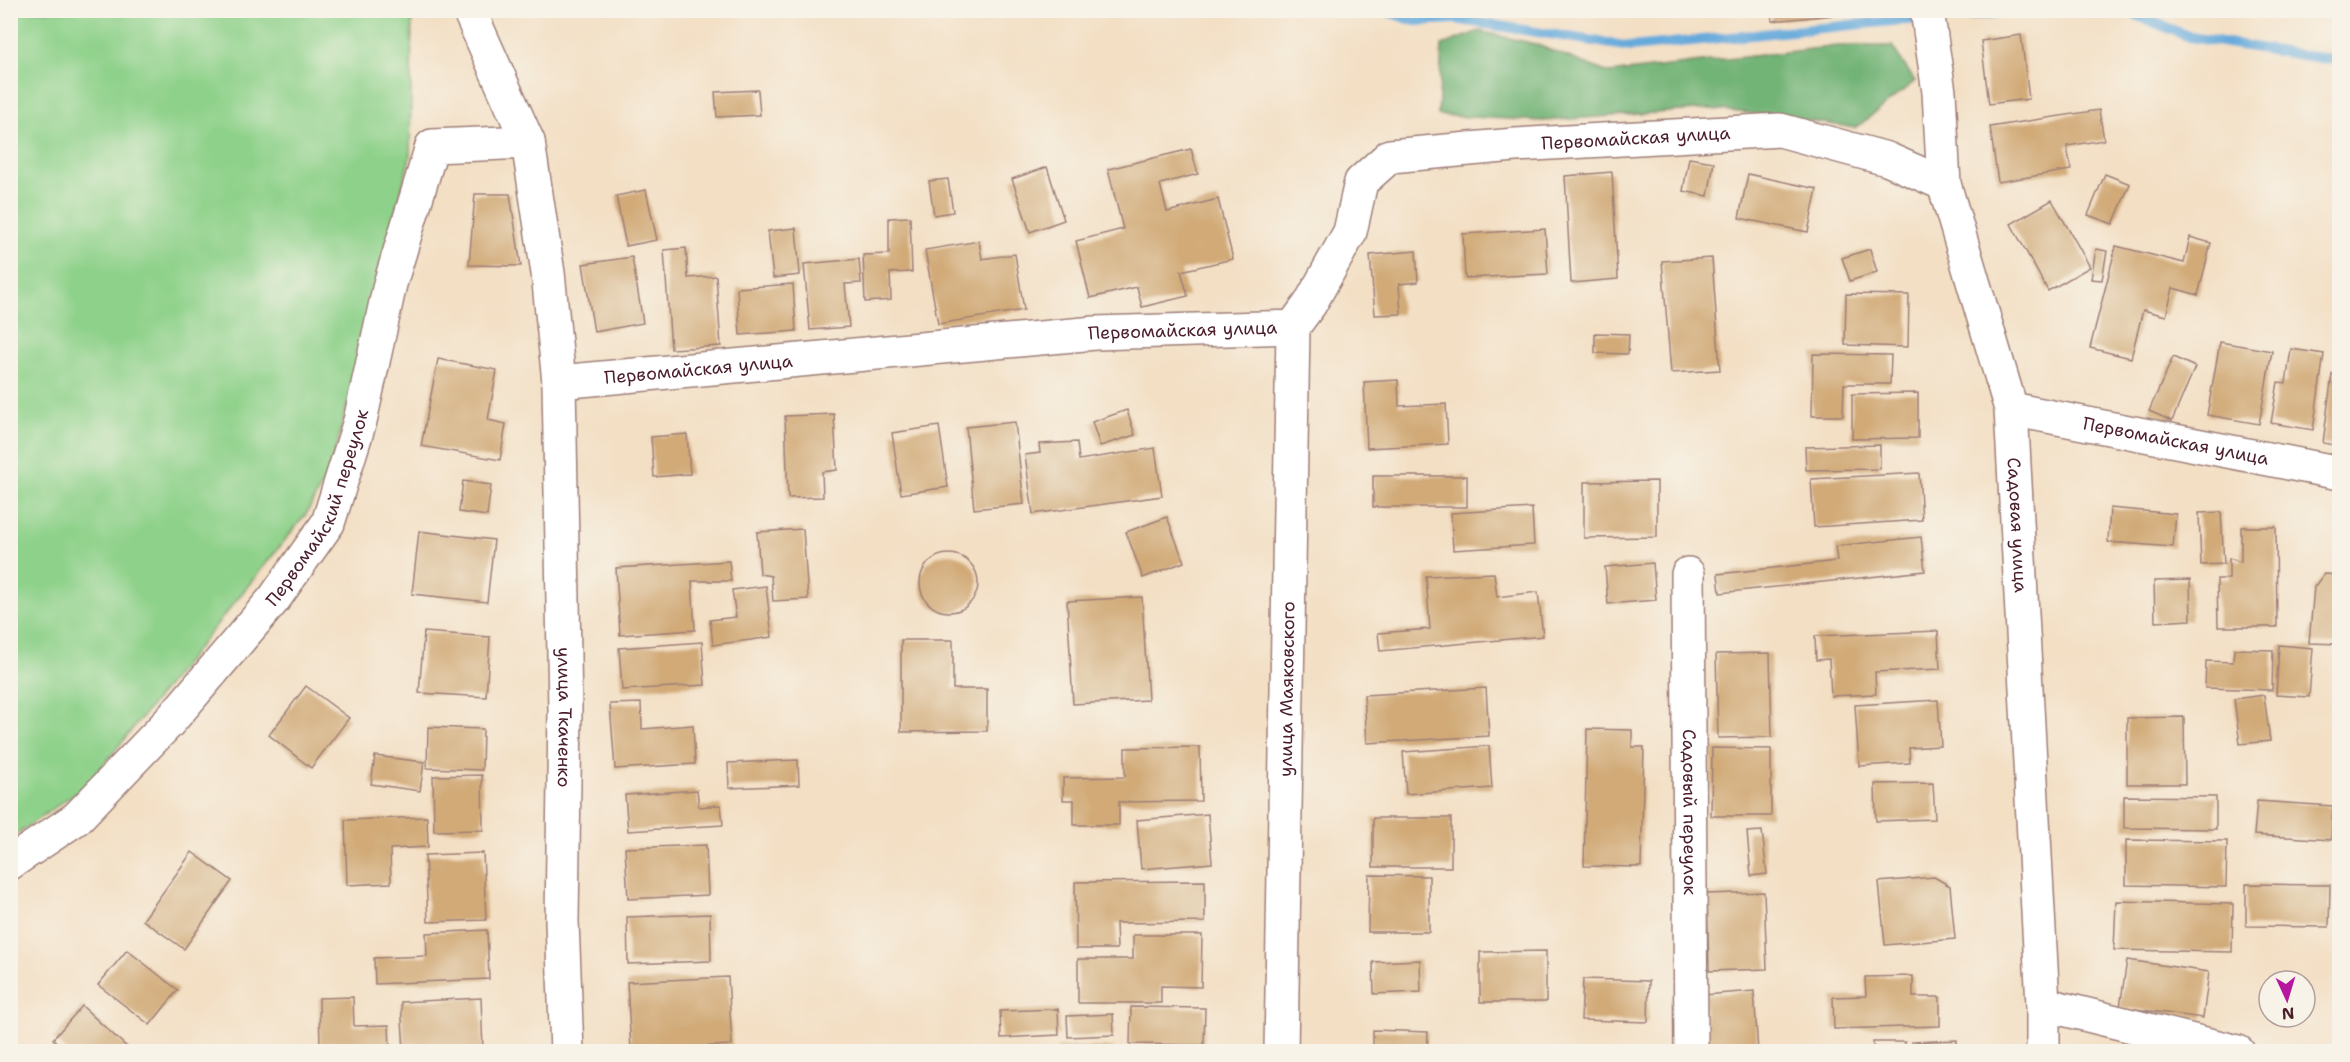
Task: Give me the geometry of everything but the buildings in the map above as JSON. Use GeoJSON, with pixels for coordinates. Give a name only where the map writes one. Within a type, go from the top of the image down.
{"type":"FeatureCollection","features":[{"type":"Feature","properties":{"kind":"street","name":"улица Ткаченко"},"geometry":{"type":"LineString","coordinates":[[469,10],[528,142],[548,273],[559,381],[565,710],[562,921],[567,1052]]}},
{"type":"Feature","properties":{"kind":"street","name":"Садовая улица"},"geometry":{"type":"LineString","coordinates":[[1927,10],[1939,92],[1944,184],[2011,409],[2043,1004],[2043,1052]]}},
{"type":"Feature","properties":{"kind":"street","name":"Первомайская улица"},"geometry":{"type":"LineString","coordinates":[[559,381],[1095,333],[1293,327],[1310,304],[1350,232],[1361,182],[1390,156],[1515,145],[1780,130],[1887,159],[1944,184]]}},
{"type":"Feature","properties":{"kind":"street","name":"Первомайский переулок"},"geometry":{"type":"LineString","coordinates":[[10,863],[77,818],[170,721],[274,598],[328,523],[360,421],[390,284],[432,146],[528,142]]}},
{"type":"Feature","properties":{"kind":"street","name":"улица Маяковского"},"geometry":{"type":"LineString","coordinates":[[1281,1052],[1293,327]]}},
{"type":"Feature","properties":{"kind":"street","name":"Первомайская улица"},"geometry":{"type":"LineString","coordinates":[[2011,409],[2340,473]]}},
{"type":"Feature","properties":{"kind":"street","name":"Садовый переулок"},"geometry":{"type":"LineString","coordinates":[[1688,574],[1691,1052]]}},
{"type":"Feature","properties":{"kind":"street"},"geometry":{"type":"LineString","coordinates":[[2043,1004],[2238,1052]]}},
{"type":"Feature","properties":{"kind":"green space"},"geometry":{"type":"Polygon","coordinates":[[[11,11],[412,11],[410,157],[331,468],[306,514],[88,784],[11,838],[11,11]]]}},
{"type":"Feature","properties":{"kind":"green space"},"geometry":{"type":"Polygon","coordinates":[[[1479,31],[1535,44],[1609,73],[1837,46],[1892,46],[1915,81],[1856,128],[1711,109],[1542,121],[1438,115],[1442,45],[1479,31]]]}},
{"type":"Feature","properties":{"kind":"waterway"},"geometry":{"type":"LineString","coordinates":[[1382,10],[1415,21],[1455,19],[1631,47],[1892,21],[1990,14],[2001,10]]}},
{"type":"Feature","properties":{"kind":"waterway"},"geometry":{"type":"LineString","coordinates":[[2124,10],[2190,37],[2340,61]]}}]}
